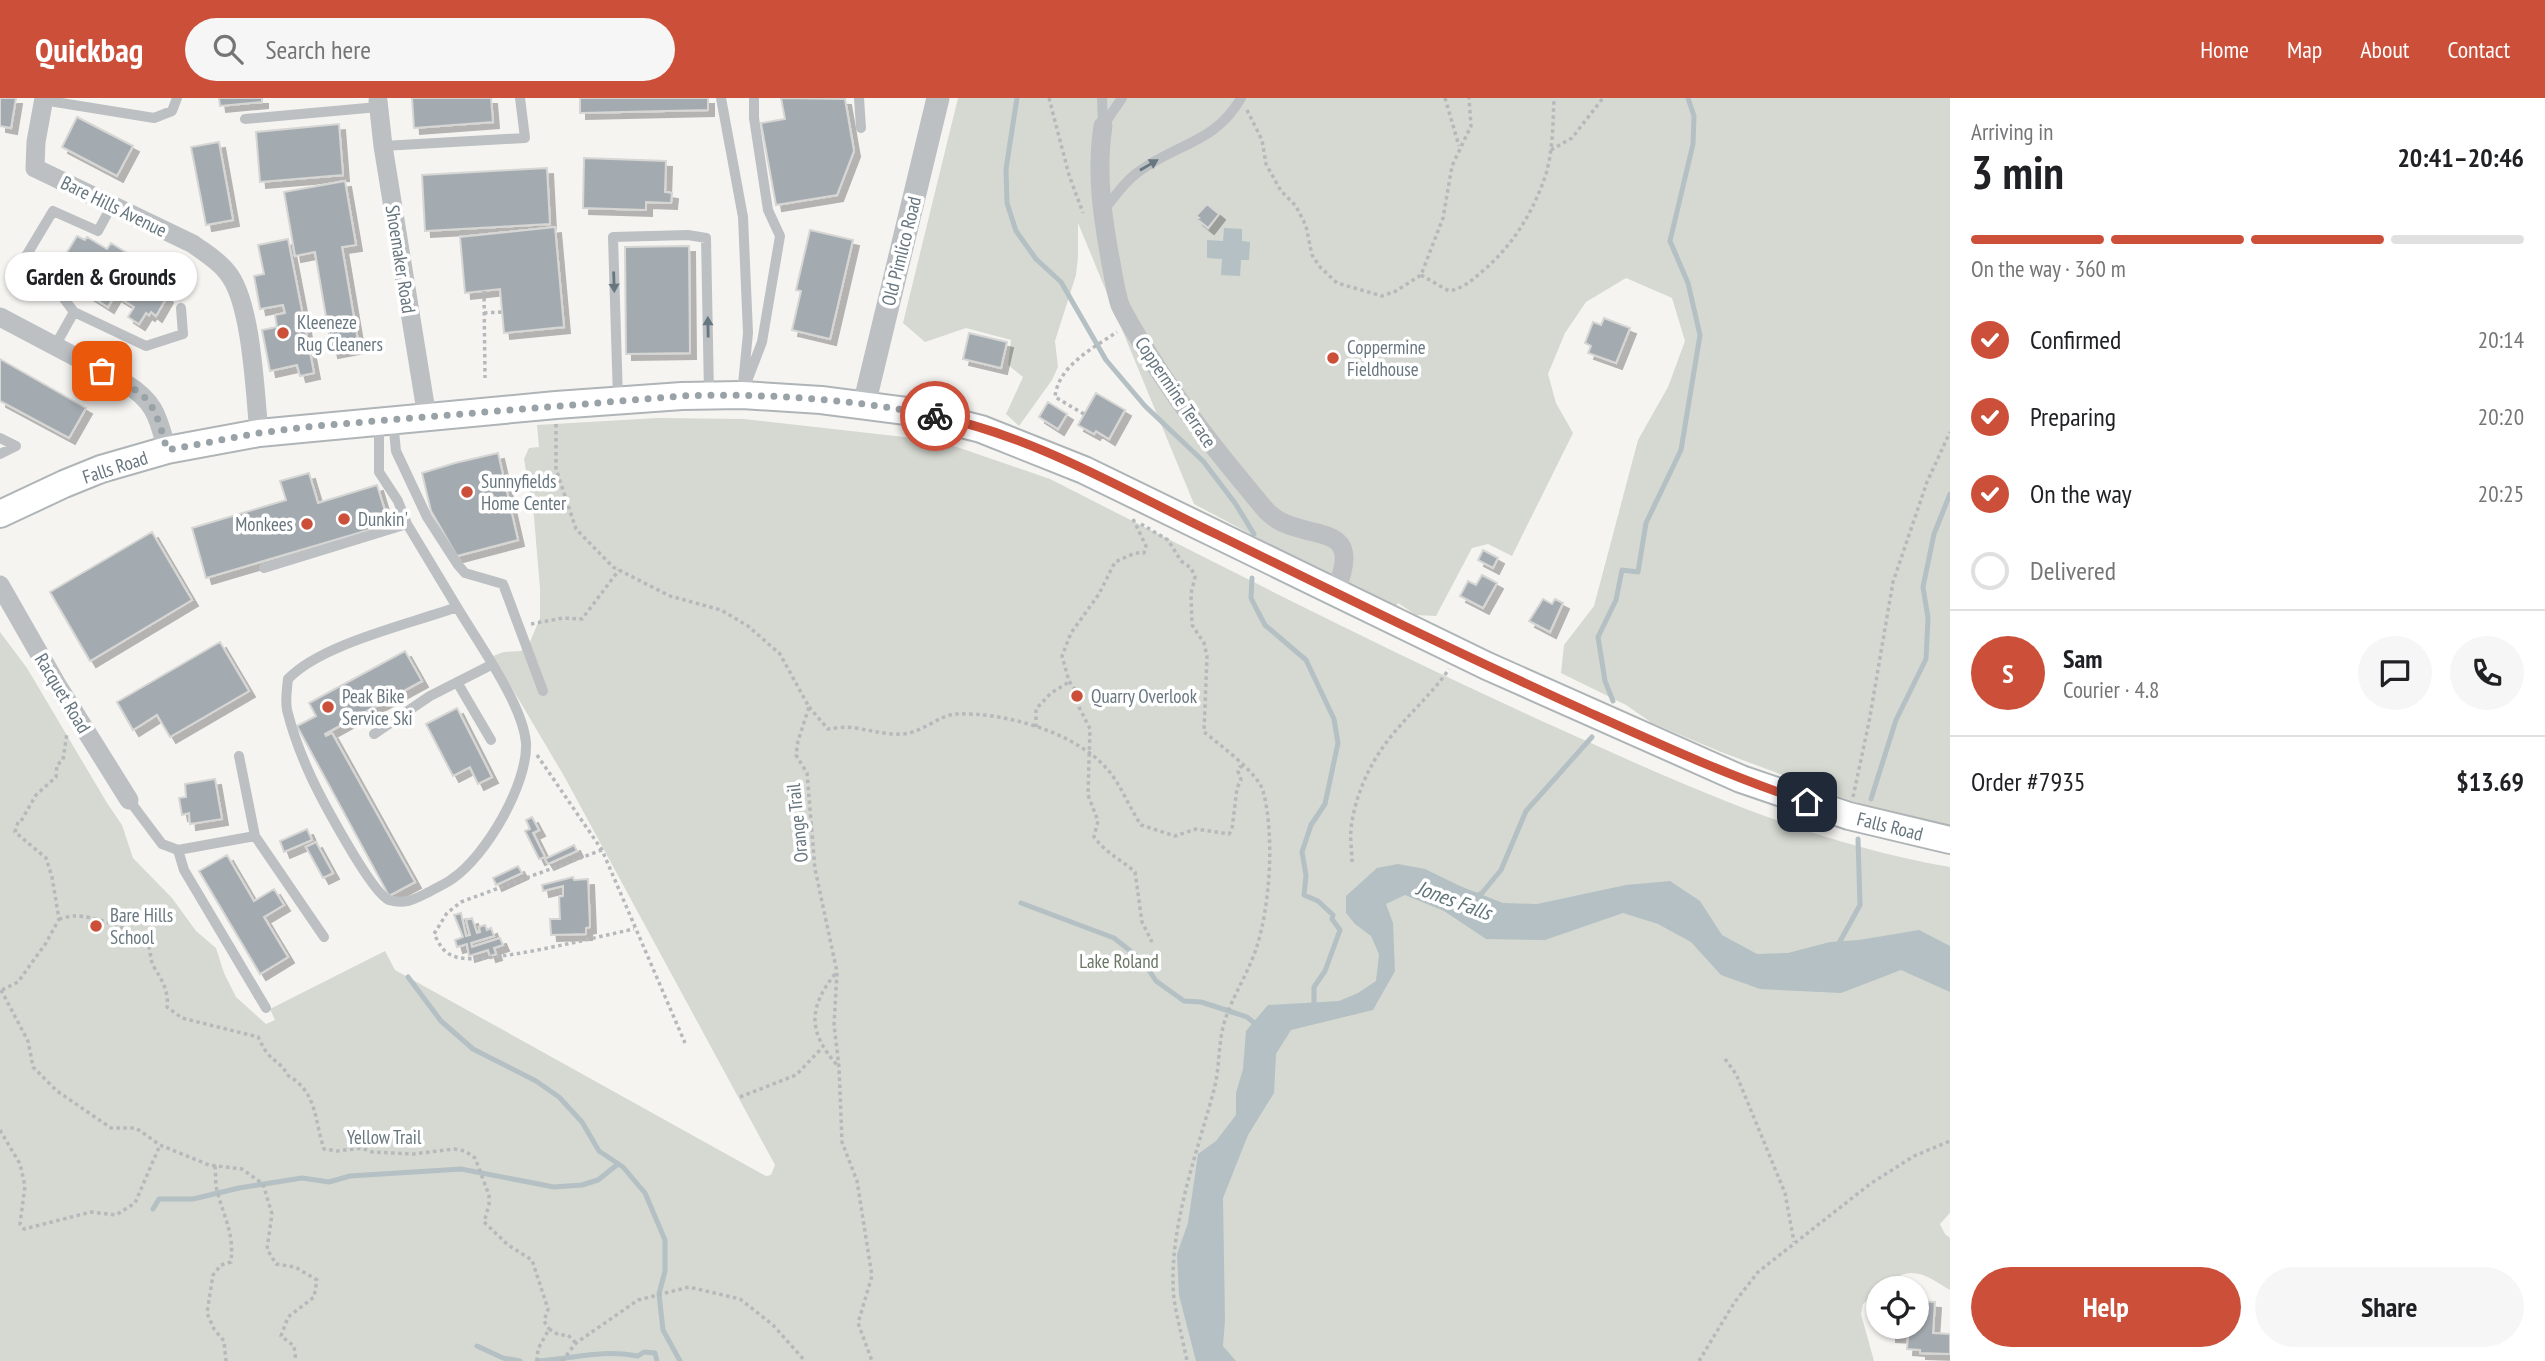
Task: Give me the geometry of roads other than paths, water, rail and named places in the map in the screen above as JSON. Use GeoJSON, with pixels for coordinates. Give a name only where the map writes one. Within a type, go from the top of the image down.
{"type":"FeatureCollection","features":[{"type":"Feature","properties":{"kind":"main road","name":"Falls Road"},"geometry":{"type":"LineString","coordinates":[[0,514],[101,469],[167,450],[259,433],[556,405],[709,395],[742,395],[864,405],[923,414],[981,429],[1037,450],[1137,509],[1335,592],[1460,653],[1741,779],[1849,816],[1950,840]]}},
{"type":"Feature","properties":{"kind":"street","name":"Old Pimlico Road"},"geometry":{"type":"LineString","coordinates":[[864,405],[938,98]]}},
{"type":"Feature","properties":{"kind":"street","name":"Bare Hills Avenue"},"geometry":{"type":"LineString","coordinates":[[44,99],[34,168],[193,244],[217,260],[229,273],[243,307],[259,433]]}},
{"type":"Feature","properties":{"kind":"street","name":"Shoemaker Road"},"geometry":{"type":"LineString","coordinates":[[378,102],[427,417]]}},
{"type":"Feature","properties":{"kind":"street","name":"Coppermine Terrace"},"geometry":{"type":"LineString","coordinates":[[1103,126],[1093,214],[1120,303],[1133,329],[1198,428],[1270,515],[1290,527],[1330,536],[1340,544],[1345,556],[1345,571],[1335,592]]}},
{"type":"Feature","properties":{"kind":"street"},"geometry":{"type":"LineString","coordinates":[[0,317],[125,383],[144,397],[155,410],[167,450]]}},
{"type":"Feature","properties":{"kind":"street","name":"Racquet Road"},"geometry":{"type":"LineString","coordinates":[[0,585],[76,716],[130,800]]}},
{"type":"Feature","properties":{"kind":"lane"},"geometry":{"type":"LineString","coordinates":[[44,99],[154,118],[172,111],[177,98]]}},
{"type":"Feature","properties":{"kind":"lane"},"geometry":{"type":"LineString","coordinates":[[383,146],[525,138],[520,98]]}},
{"type":"Feature","properties":{"kind":"lane"},"geometry":{"type":"LineString","coordinates":[[721,98],[743,217],[748,333],[742,395]]}},
{"type":"Feature","properties":{"kind":"lane"},"geometry":{"type":"LineString","coordinates":[[742,395],[762,342],[780,236],[768,210],[754,118],[754,98]]}},
{"type":"Feature","properties":{"kind":"lane"},"geometry":{"type":"LineString","coordinates":[[859,98],[861,128]]}},
{"type":"Feature","properties":{"kind":"lane"},"geometry":{"type":"LineString","coordinates":[[1102,98],[1103,126]]}},
{"type":"Feature","properties":{"kind":"lane"},"geometry":{"type":"LineString","coordinates":[[1103,126],[1122,98]]}},
{"type":"Feature","properties":{"kind":"lane"},"geometry":{"type":"LineString","coordinates":[[1093,214],[1141,170],[1210,134],[1230,115],[1241,99]]}},
{"type":"Feature","properties":{"kind":"lane"},"geometry":{"type":"LineString","coordinates":[[245,119],[378,102]]}},
{"type":"Feature","properties":{"kind":"lane"},"geometry":{"type":"LineString","coordinates":[[112,205],[98,232],[53,211],[23,261],[62,296],[74,312],[146,346],[183,334],[181,309]]}},
{"type":"Feature","properties":{"kind":"lane"},"geometry":{"type":"LineString","coordinates":[[618,400],[613,237],[688,235],[706,238],[709,395]]}},
{"type":"Feature","properties":{"kind":"lane"},"geometry":{"type":"LineString","coordinates":[[55,346],[74,312]]}},
{"type":"Feature","properties":{"kind":"lane"},"geometry":{"type":"LineString","coordinates":[[386,421],[379,472],[398,501],[407,524],[457,607],[491,665],[518,709],[526,744],[518,785],[504,814],[481,850],[453,878],[409,903],[389,900],[379,893],[361,866],[309,771],[287,708],[288,678],[300,666],[325,653],[457,607]]}},
{"type":"Feature","properties":{"kind":"lane"},"geometry":{"type":"LineString","coordinates":[[386,421],[396,451],[427,517],[458,565],[466,573],[503,584],[543,691]]}},
{"type":"Feature","properties":{"kind":"lane"},"geometry":{"type":"LineString","coordinates":[[0,438],[16,446],[0,454]]}},
{"type":"Feature","properties":{"kind":"lane"},"geometry":{"type":"LineString","coordinates":[[264,568],[407,524]]}},
{"type":"Feature","properties":{"kind":"lane"},"geometry":{"type":"LineString","coordinates":[[373,734],[430,696],[491,665]]}},
{"type":"Feature","properties":{"kind":"lane"},"geometry":{"type":"LineString","coordinates":[[457,682],[492,740]]}},
{"type":"Feature","properties":{"kind":"lane"},"geometry":{"type":"LineString","coordinates":[[239,756],[255,836],[324,937]]}},
{"type":"Feature","properties":{"kind":"lane"},"geometry":{"type":"LineString","coordinates":[[130,800],[162,844],[178,850],[255,836]]}},
{"type":"Feature","properties":{"kind":"lane"},"geometry":{"type":"LineString","coordinates":[[178,850],[184,870],[265,1008]]}},
{"type":"Feature","properties":{"kind":"water"},"geometry":{"type":"Polygon","coordinates":[[[1224,228],[1242,229],[1242,241],[1250,242],[1249,260],[1241,260],[1240,276],[1221,275],[1222,259],[1207,258],[1207,240],[1223,241],[1224,228]]]}},
{"type":"Feature","properties":{"kind":"water","name":"Jones Falls"},"geometry":{"type":"Polygon","coordinates":[[[1398,864],[1425,869],[1503,903],[1537,904],[1626,885],[1670,881],[1700,901],[1722,935],[1757,954],[1788,953],[1830,942],[1919,930],[1950,946],[1950,992],[1901,970],[1841,993],[1760,989],[1721,975],[1691,942],[1658,924],[1623,913],[1545,940],[1486,939],[1444,911],[1405,895],[1386,904],[1393,923],[1395,971],[1373,1010],[1291,1030],[1276,1054],[1274,1093],[1248,1135],[1223,1198],[1223,1346],[1236,1361],[1196,1361],[1179,1295],[1177,1254],[1188,1223],[1198,1154],[1216,1141],[1236,1115],[1236,1093],[1243,1069],[1246,1031],[1268,1005],[1339,1001],[1376,981],[1379,954],[1371,936],[1346,913],[1346,896],[1377,868],[1398,864]]]}},
{"type":"Feature","properties":{"kind":"waterway"},"geometry":{"type":"LineString","coordinates":[[1017,98],[1006,169],[1007,203],[1016,231],[1036,259],[1061,282],[1106,360],[1145,406],[1203,461],[1235,503],[1254,534]]}},
{"type":"Feature","properties":{"kind":"waterway"},"geometry":{"type":"LineString","coordinates":[[1613,701],[1605,681],[1598,637],[1616,600],[1622,570],[1638,572],[1646,523],[1681,450],[1700,335],[1688,283],[1670,241],[1693,144],[1694,116],[1688,98]]}},
{"type":"Feature","properties":{"kind":"waterway"},"geometry":{"type":"LineString","coordinates":[[1871,799],[1896,720],[1926,659],[1928,618],[1923,587],[1934,534],[1950,494]]}},
{"type":"Feature","properties":{"kind":"waterway"},"geometry":{"type":"LineString","coordinates":[[1252,578],[1251,598],[1257,610],[1265,625],[1306,660],[1334,719],[1338,743],[1325,804],[1311,825],[1302,852],[1306,875],[1304,895],[1318,901],[1333,915],[1332,919],[1340,930],[1325,971],[1314,987],[1314,1010]]}},
{"type":"Feature","properties":{"kind":"waterway","name":"Jones Falls"},"geometry":{"type":"LineString","coordinates":[[1473,898],[1482,893],[1501,870],[1526,811],[1592,737]]}},
{"type":"Feature","properties":{"kind":"waterway"},"geometry":{"type":"LineString","coordinates":[[1838,945],[1860,905],[1858,839]]}},
{"type":"Feature","properties":{"kind":"waterway"},"geometry":{"type":"LineString","coordinates":[[1021,903],[1114,938],[1143,961],[1156,981],[1184,1001],[1201,1002],[1229,1011],[1247,1017],[1257,1025]]}},
{"type":"Feature","properties":{"kind":"waterway"},"geometry":{"type":"LineString","coordinates":[[408,977],[441,1021],[473,1049],[536,1081],[559,1097],[582,1122],[599,1151],[623,1167],[645,1193],[665,1240],[665,1271],[659,1294],[663,1330],[680,1361]]}},
{"type":"Feature","properties":{"kind":"waterway"},"geometry":{"type":"LineString","coordinates":[[153,1209],[159,1199],[193,1199],[302,1178],[329,1182],[350,1176],[461,1169],[554,1187],[582,1185],[598,1180],[618,1164]]}},
{"type":"Feature","properties":{"kind":"waterway"},"geometry":{"type":"LineString","coordinates":[[477,1346],[503,1358],[520,1361]]}},
{"type":"Feature","properties":{"kind":"waterway"},"geometry":{"type":"LineString","coordinates":[[537,1361],[598,1354],[638,1356],[644,1352],[655,1353],[657,1361]]}},
{"type":"Feature","properties":{"kind":"place","name":"Kleeneze Rug Cleaners"},"geometry":{"type":"Point","coordinates":[283,333]}},
{"type":"Feature","properties":{"kind":"place","name":"Coppermine Fieldhouse"},"geometry":{"type":"Point","coordinates":[1333,358]}},
{"type":"Feature","properties":{"kind":"place","name":"Garden & Grounds"},"geometry":{"type":"Point","coordinates":[102,371]}},
{"type":"Feature","properties":{"kind":"place","name":"Sunnyfields Home Center"},"geometry":{"type":"Point","coordinates":[467,492]}},
{"type":"Feature","properties":{"kind":"place","name":"Dunkin'"},"geometry":{"type":"Point","coordinates":[344,519]}},
{"type":"Feature","properties":{"kind":"place","name":"Monkees"},"geometry":{"type":"Point","coordinates":[307,524]}},
{"type":"Feature","properties":{"kind":"place","name":"Quarry Overlook"},"geometry":{"type":"Point","coordinates":[1077,696]}},
{"type":"Feature","properties":{"kind":"place","name":"Peak Bike Service Ski"},"geometry":{"type":"Point","coordinates":[328,707]}},
{"type":"Feature","properties":{"kind":"place","name":"Bare Hills School"},"geometry":{"type":"Point","coordinates":[96,926]}},
{"type":"Feature","properties":{"kind":"park label","name":"Lake Roland"},"geometry":{"type":"Point","coordinates":[1119,961]}}]}
